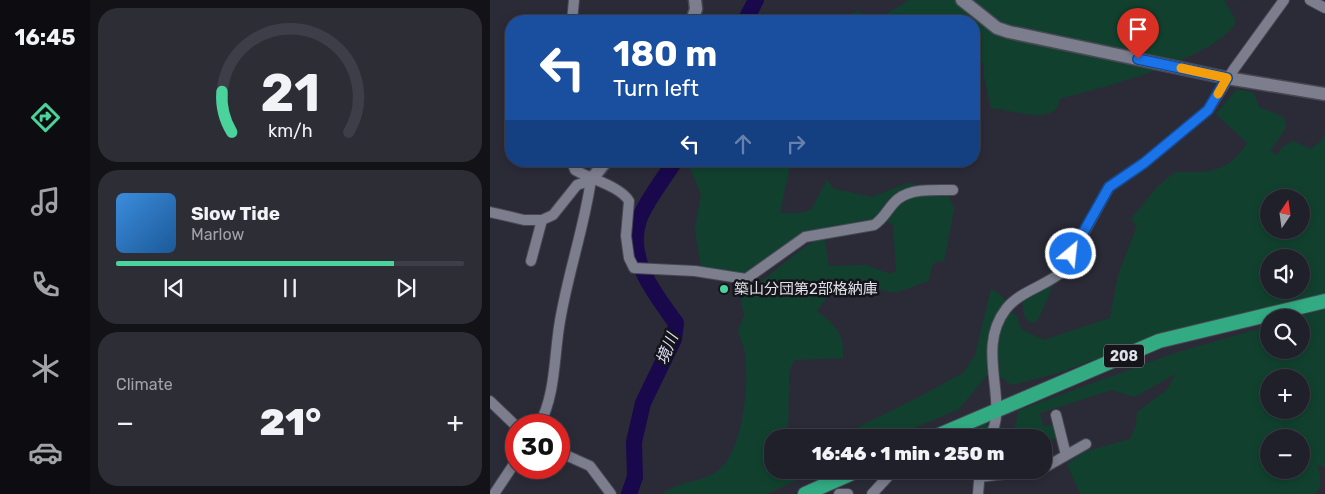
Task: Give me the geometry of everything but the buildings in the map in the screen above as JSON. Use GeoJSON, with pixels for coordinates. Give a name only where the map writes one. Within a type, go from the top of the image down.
{"type":"FeatureCollection","features":[{"type":"Feature","properties":{"kind":"highway","name":"208"},"geometry":{"type":"LineString","coordinates":[[952,429],[1159,341],[1325,301]]}},
{"type":"Feature","properties":{"kind":"highway"},"geometry":{"type":"LineString","coordinates":[[805,494],[839,479]]}},
{"type":"Feature","properties":{"kind":"street"},"geometry":{"type":"LineString","coordinates":[[573,15],[574,0]]}},
{"type":"Feature","properties":{"kind":"street"},"geometry":{"type":"LineString","coordinates":[[694,15],[696,9],[695,0]]}},
{"type":"Feature","properties":{"kind":"street"},"geometry":{"type":"LineString","coordinates":[[962,0],[997,28],[1227,78],[1325,94]]}},
{"type":"Feature","properties":{"kind":"street"},"geometry":{"type":"LineString","coordinates":[[993,429],[997,420],[992,344],[998,321],[1006,309],[1015,300],[1051,281],[1062,271],[1109,187],[1144,163],[1208,110],[1227,78],[1283,0]]}},
{"type":"Feature","properties":{"kind":"street"},"geometry":{"type":"LineString","coordinates":[[1310,0],[1325,8]]}},
{"type":"Feature","properties":{"kind":"street"},"geometry":{"type":"LineString","coordinates":[[574,167],[575,170],[592,180],[608,185],[626,196],[629,200],[626,236],[629,258],[634,268],[695,271],[746,278],[805,236],[874,225],[882,220],[898,199],[909,193],[953,190]]}},
{"type":"Feature","properties":{"kind":"street"},"geometry":{"type":"LineString","coordinates":[[541,414],[552,378],[560,320],[585,218],[592,180],[602,167]]}},
{"type":"Feature","properties":{"kind":"street"},"geometry":{"type":"LineString","coordinates":[[490,212],[524,220],[542,220],[553,215],[576,185],[592,180]]}},
{"type":"Feature","properties":{"kind":"street"},"geometry":{"type":"LineString","coordinates":[[531,261],[542,220]]}},
{"type":"Feature","properties":{"kind":"street"},"geometry":{"type":"LineString","coordinates":[[490,401],[505,415]]}},
{"type":"Feature","properties":{"kind":"street"},"geometry":{"type":"LineString","coordinates":[[1056,415],[1066,456]]}},
{"type":"Feature","properties":{"kind":"street"},"geometry":{"type":"LineString","coordinates":[[1052,463],[1086,444]]}},
{"type":"Feature","properties":{"kind":"street"},"geometry":{"type":"LineString","coordinates":[[570,457],[590,466],[611,494]]}},
{"type":"Feature","properties":{"kind":"street"},"geometry":{"type":"LineString","coordinates":[[494,494],[505,478]]}},
{"type":"Feature","properties":{"kind":"street"},"geometry":{"type":"LineString","coordinates":[[872,494],[886,479]]}},
{"type":"Feature","properties":{"kind":"street"},"geometry":{"type":"LineString","coordinates":[[978,494],[980,479]]}},
{"type":"Feature","properties":{"kind":"street"},"geometry":{"type":"LineString","coordinates":[[839,494],[848,494]]}},
{"type":"Feature","properties":{"kind":"green space"},"geometry":{"type":"Polygon","coordinates":[[[909,0],[1224,0],[1236,21],[1226,34],[1208,47],[1184,59],[1102,88],[1061,98],[1056,109],[1050,113],[1034,115],[991,108],[983,72],[984,64],[980,62],[980,15],[878,15],[896,9],[909,0]]]}},
{"type":"Feature","properties":{"kind":"green space"},"geometry":{"type":"Polygon","coordinates":[[[857,11],[872,15],[850,15],[857,11]]]}},
{"type":"Feature","properties":{"kind":"green space"},"geometry":{"type":"Polygon","coordinates":[[[1237,89],[1254,93],[1259,107],[1284,117],[1286,128],[1270,151],[1277,155],[1281,148],[1293,141],[1311,149],[1322,140],[1325,131],[1325,293],[1310,297],[1310,249],[1260,249],[1260,299],[1302,299],[1158,337],[1058,373],[1012,385],[998,375],[995,349],[998,330],[1009,312],[1016,315],[1022,330],[1044,340],[1110,318],[1118,275],[1137,226],[1131,219],[1157,187],[1175,172],[1207,171],[1225,166],[1240,153],[1247,143],[1216,114],[1237,89]]]}},
{"type":"Feature","properties":{"kind":"green space"},"geometry":{"type":"Polygon","coordinates":[[[690,167],[790,167],[780,213],[799,213],[811,210],[827,180],[834,189],[872,197],[908,183],[946,189],[954,209],[944,262],[938,261],[932,265],[929,281],[901,291],[892,292],[864,285],[848,286],[827,298],[817,311],[838,330],[842,342],[843,358],[794,360],[789,373],[788,429],[764,429],[764,479],[799,479],[767,494],[662,494],[674,487],[715,473],[725,464],[732,451],[738,435],[745,400],[745,353],[738,331],[744,315],[741,301],[747,286],[751,288],[795,254],[824,237],[829,266],[865,265],[891,274],[896,271],[893,224],[882,220],[816,235],[746,279],[701,267],[695,229],[701,194],[690,167]]]}},
{"type":"Feature","properties":{"kind":"green space"},"geometry":{"type":"Polygon","coordinates":[[[1054,283],[1039,318],[1034,323],[1029,322],[1024,315],[1022,301],[1054,283]]]}},
{"type":"Feature","properties":{"kind":"green space"},"geometry":{"type":"Polygon","coordinates":[[[991,289],[1002,296],[1006,302],[999,311],[989,338],[989,373],[959,409],[913,429],[854,429],[963,373],[975,355],[991,289]]]}},
{"type":"Feature","properties":{"kind":"green space"},"geometry":{"type":"Polygon","coordinates":[[[1325,309],[1325,467],[1317,465],[1320,487],[1315,494],[1080,494],[1067,464],[1084,452],[1130,439],[1136,425],[1137,412],[1168,389],[1175,374],[1134,397],[1112,390],[1040,413],[1043,426],[1058,425],[1057,438],[1052,439],[1052,429],[1014,429],[1019,410],[1178,352],[1260,329],[1260,359],[1310,359],[1310,313],[1325,309]]]}},
{"type":"Feature","properties":{"kind":"green space"},"geometry":{"type":"Polygon","coordinates":[[[984,423],[990,426],[988,429],[966,429],[984,423]]]}},
{"type":"Feature","properties":{"kind":"waterway","name":"境川"},"geometry":{"type":"LineString","coordinates":[[748,15],[756,0]]}},
{"type":"Feature","properties":{"kind":"waterway","name":"境川"},"geometry":{"type":"LineString","coordinates":[[629,494],[635,477],[634,442],[643,403],[674,339],[676,323],[652,288],[639,262],[636,234],[645,206],[671,167]]}},
{"type":"Feature","properties":{"kind":"slow traffic"},"geometry":{"type":"LineString","coordinates":[[1181,68],[1227,78],[1218,94]]}},
{"type":"Feature","properties":{"kind":"place","name":"築山分団第2部格納庫"},"geometry":{"type":"Point","coordinates":[724,289]}},
{"type":"Feature","properties":{"kind":"route"},"geometry":{"type":"LineString","coordinates":[[1071,254],[1103,194],[1109,187],[1144,163],[1208,110],[1227,78],[1138,59]]}}]}
